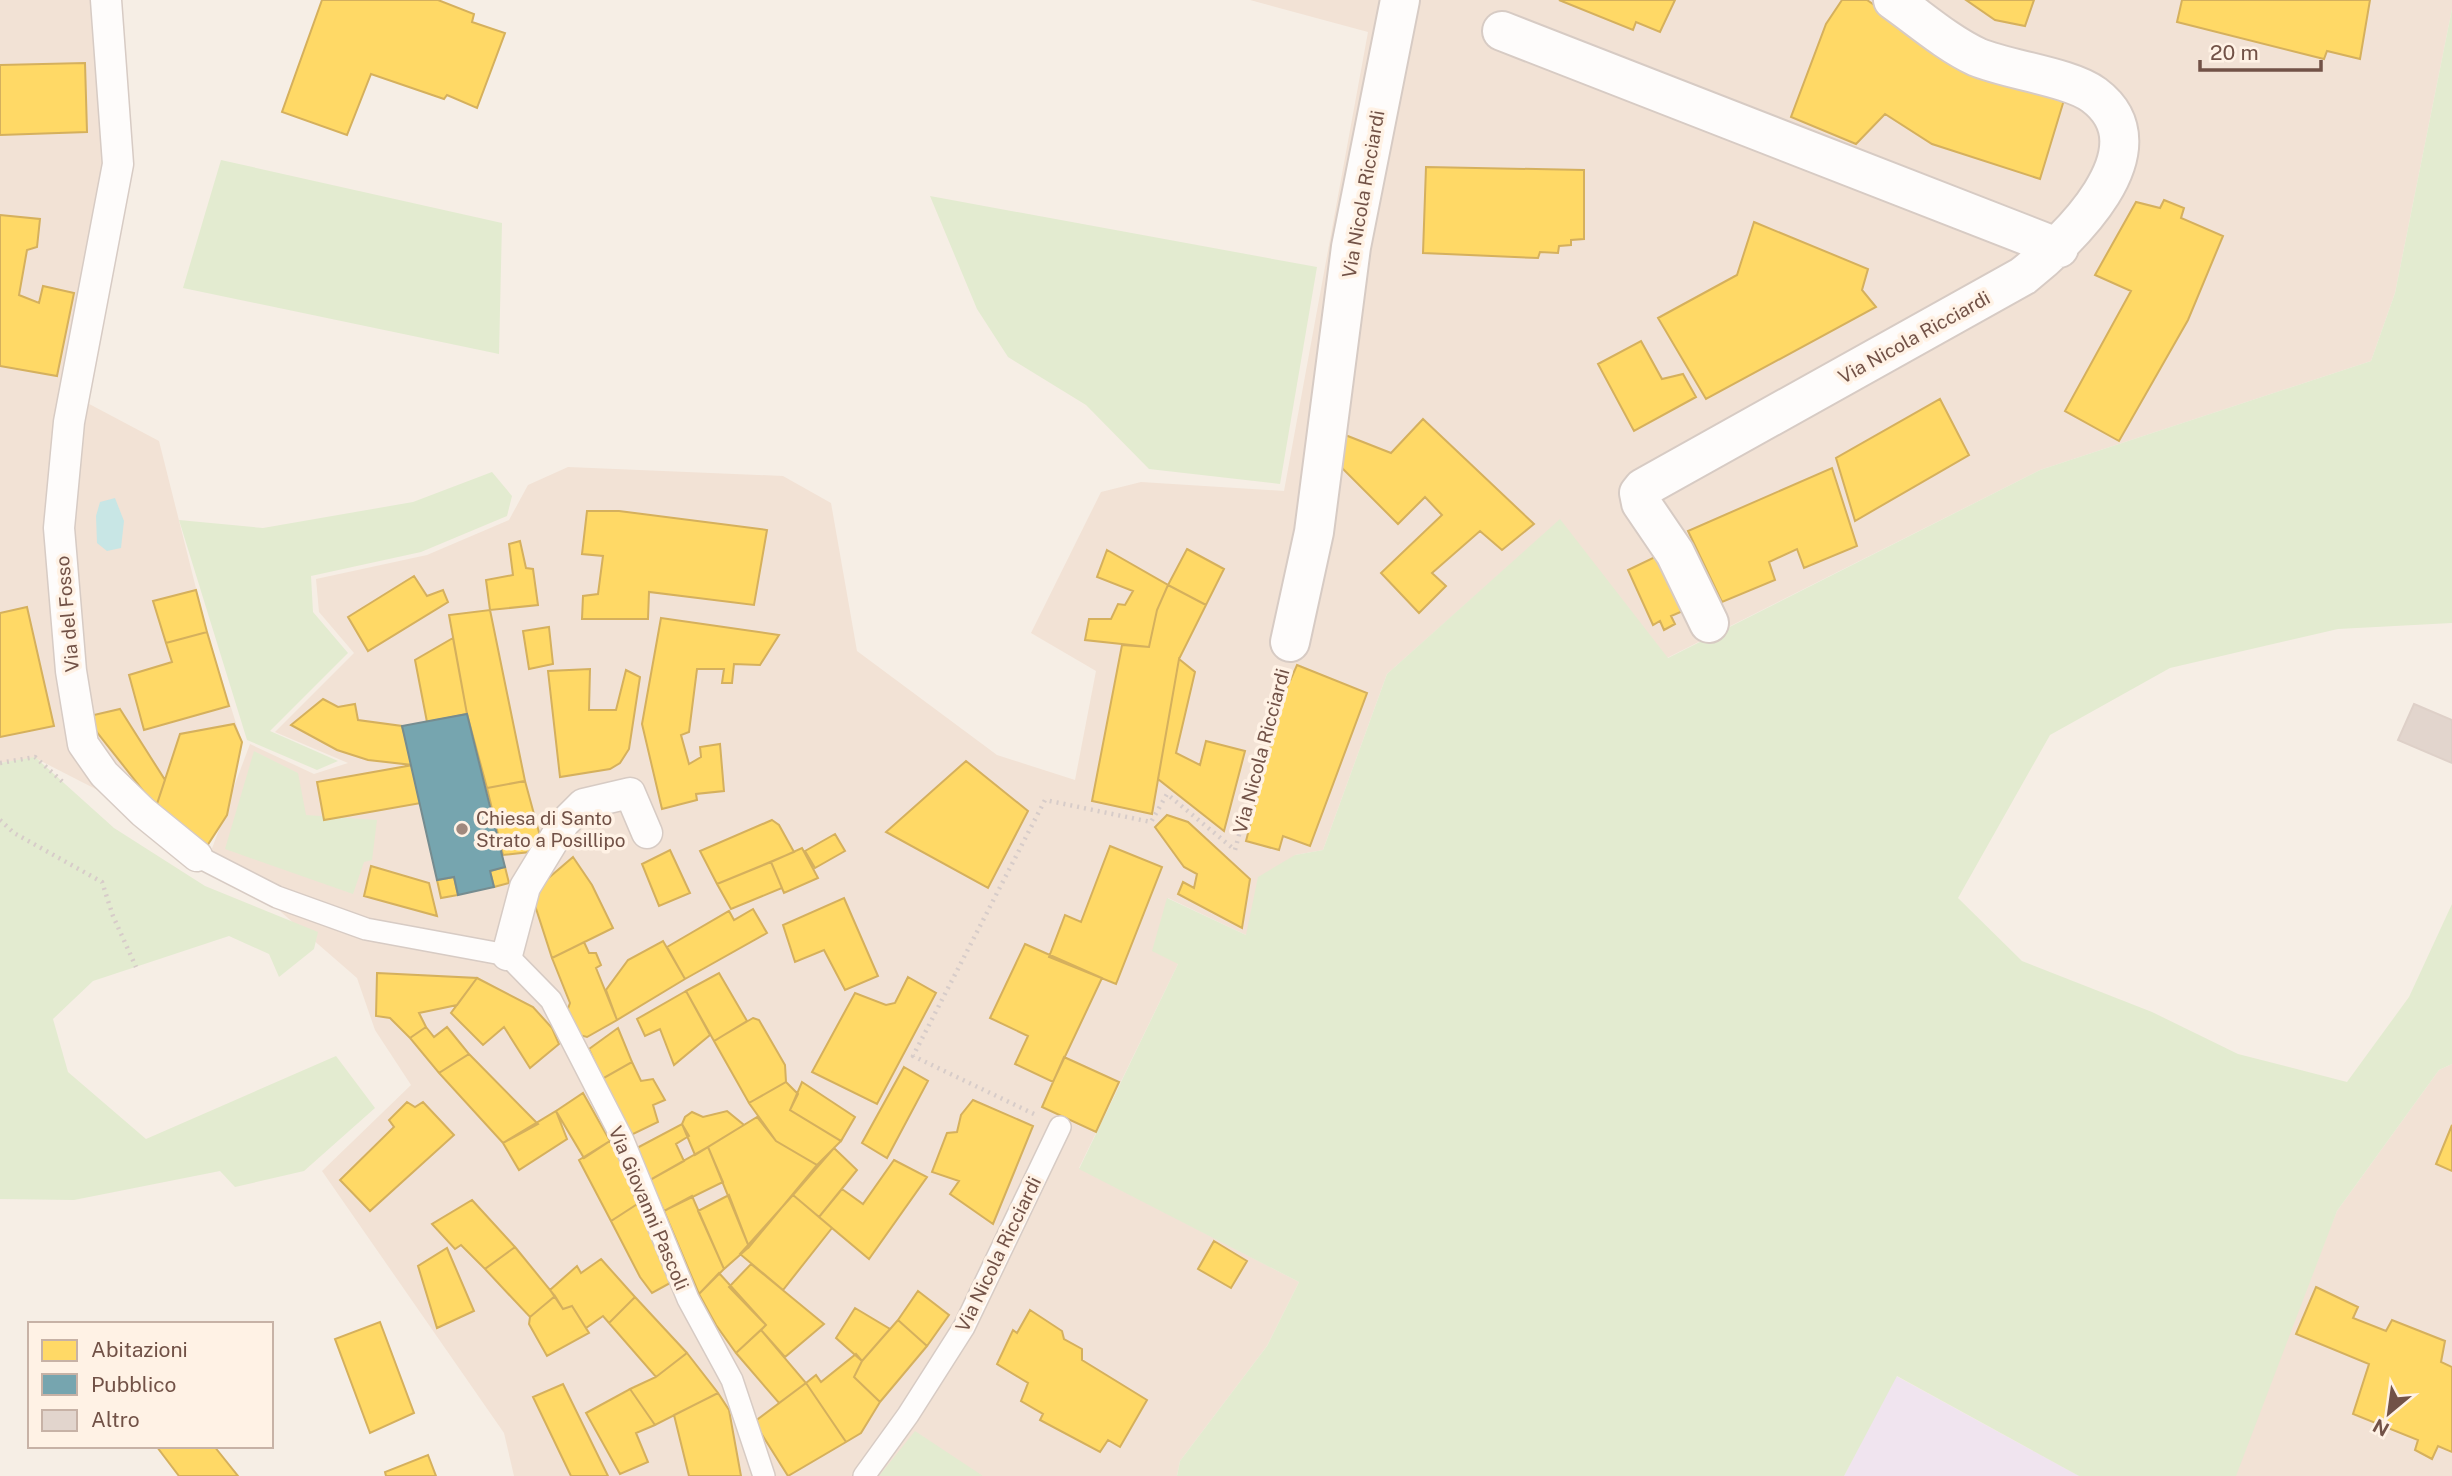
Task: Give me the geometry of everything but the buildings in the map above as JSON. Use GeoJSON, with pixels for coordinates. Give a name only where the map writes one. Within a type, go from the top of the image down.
{"type":"FeatureCollection","features":[{"type":"Feature","properties":{"kind":"street","name":"Via del Fosso"},"geometry":{"type":"LineString","coordinates":[[106,0],[118,164],[68,422],[59,528],[71,671],[83,744],[104,774],[197,856]]}},
{"type":"Feature","properties":{"kind":"street","name":"Via Nicola Ricciardi"},"geometry":{"type":"LineString","coordinates":[[1290,642],[1314,533],[1352,247],[1400,0]]}},
{"type":"Feature","properties":{"kind":"street","name":"Via Nicola Ricciardi"},"geometry":{"type":"LineString","coordinates":[[1709,623],[1675,553],[1641,503],[1639,493],[1643,488],[2023,276],[2059,248],[2089,215],[2118,157],[2116,128],[2108,110],[2084,90],[1964,50],[1893,0]]}},
{"type":"Feature","properties":{"kind":"street"},"geometry":{"type":"LineString","coordinates":[[1502,32],[2059,248]]}},
{"type":"Feature","properties":{"kind":"street"},"geometry":{"type":"LineString","coordinates":[[507,955],[525,887],[564,823],[583,804],[630,793],[647,833]]}},
{"type":"Feature","properties":{"kind":"lane","name":"Via del Fosso"},"geometry":{"type":"LineString","coordinates":[[197,856],[277,897],[366,929],[507,955]]}},
{"type":"Feature","properties":{"kind":"lane","name":"Via Giovanni Pascoli"},"geometry":{"type":"LineString","coordinates":[[507,955],[551,1000],[623,1140],[688,1299],[732,1380],[764,1476]]}},
{"type":"Feature","properties":{"kind":"lane","name":"Via Nicola Ricciardi"},"geometry":{"type":"LineString","coordinates":[[863,1476],[908,1415],[964,1327],[1060,1127]]}},
{"type":"Feature","properties":{"kind":"path","name":"Via Nicola Ricciardi"},"geometry":{"type":"LineString","coordinates":[[1060,1127],[913,1056],[1045,800],[1151,822],[1167,794],[1235,850],[1290,642]]}},
{"type":"Feature","properties":{"kind":"path"},"geometry":{"type":"LineString","coordinates":[[0,820],[14,833],[102,882],[113,916],[136,967]]}},
{"type":"Feature","properties":{"kind":"shaded area"},"geometry":{"type":"Polygon","coordinates":[[[0,0],[95,0],[106,176],[61,389],[159,441],[207,632],[242,742],[232,792],[250,744],[314,774],[348,763],[275,732],[354,653],[319,612],[316,579],[427,555],[509,520],[528,485],[568,467],[783,476],[831,503],[857,651],[997,755],[1075,780],[1096,671],[1031,633],[1101,492],[1141,482],[1284,491],[1368,32],[1250,0],[2452,0],[2452,9],[2395,293],[2371,361],[2040,470],[1667,658],[1560,520],[1387,674],[1323,850],[1295,855],[1246,935],[1168,898],[1178,964],[1079,1168],[1299,1282],[1267,1346],[1180,1461],[1177,1476],[514,1476],[504,1433],[322,1171],[411,1085],[375,1030],[357,978],[211,851],[220,827],[207,846],[35,758],[0,763],[0,0]]]}},
{"type":"Feature","properties":{"kind":"shaded area"},"geometry":{"type":"Polygon","coordinates":[[[2452,1064],[2452,1476],[2235,1476],[2280,1349],[2337,1211],[2439,1070],[2452,1064]]]}},
{"type":"Feature","properties":{"kind":"shaded area"},"geometry":{"type":"Polygon","coordinates":[[[1896,1376],[2079,1476],[1844,1476],[1896,1376]]]}},
{"type":"Feature","properties":{"kind":"green space"},"geometry":{"type":"Polygon","coordinates":[[[2452,9],[2452,623],[2338,629],[2170,668],[2050,735],[1958,898],[2022,961],[2152,1012],[2238,1054],[2347,1082],[2409,997],[2452,904],[2452,1064],[2439,1070],[2337,1211],[2236,1476],[2079,1476],[1897,1376],[1844,1476],[1177,1476],[1180,1461],[1267,1346],[1299,1282],[1079,1169],[1178,964],[1152,951],[1167,898],[1246,935],[1258,877],[1295,855],[1323,850],[1387,674],[1560,519],[1668,658],[2040,470],[2371,361],[2395,293],[2452,9]]]}},
{"type":"Feature","properties":{"kind":"green space"},"geometry":{"type":"Polygon","coordinates":[[[221,160],[502,223],[499,354],[183,288],[221,160]]]}},
{"type":"Feature","properties":{"kind":"green space"},"geometry":{"type":"Polygon","coordinates":[[[930,196],[1317,267],[1280,484],[1149,469],[1086,405],[1008,357],[977,309],[930,196]]]}},
{"type":"Feature","properties":{"kind":"green space"},"geometry":{"type":"Polygon","coordinates":[[[492,472],[512,496],[507,516],[421,552],[311,576],[313,612],[348,653],[270,731],[338,761],[317,770],[247,740],[179,520],[263,528],[413,502],[492,472]]]}},
{"type":"Feature","properties":{"kind":"green space"},"geometry":{"type":"Polygon","coordinates":[[[254,751],[298,773],[306,815],[377,820],[372,860],[364,862],[353,894],[225,849],[254,751]]]}},
{"type":"Feature","properties":{"kind":"green space"},"geometry":{"type":"Polygon","coordinates":[[[35,757],[114,828],[205,886],[318,932],[314,949],[279,977],[269,954],[229,936],[93,981],[53,1019],[68,1072],[146,1139],[336,1056],[375,1108],[304,1171],[235,1187],[220,1171],[74,1200],[0,1199],[0,763],[35,757]]]}},
{"type":"Feature","properties":{"kind":"green space"},"geometry":{"type":"Polygon","coordinates":[[[915,1431],[983,1476],[879,1476],[915,1431]]]}},
{"type":"Feature","properties":{"kind":"water"},"geometry":{"type":"Polygon","coordinates":[[[115,498],[124,521],[121,548],[107,551],[97,543],[96,516],[100,502],[115,498]]]}},
{"type":"Feature","properties":{"kind":"place","name":"Chiesa di Santo Strato a Posillipo"},"geometry":{"type":"Point","coordinates":[462,829]}}]}
